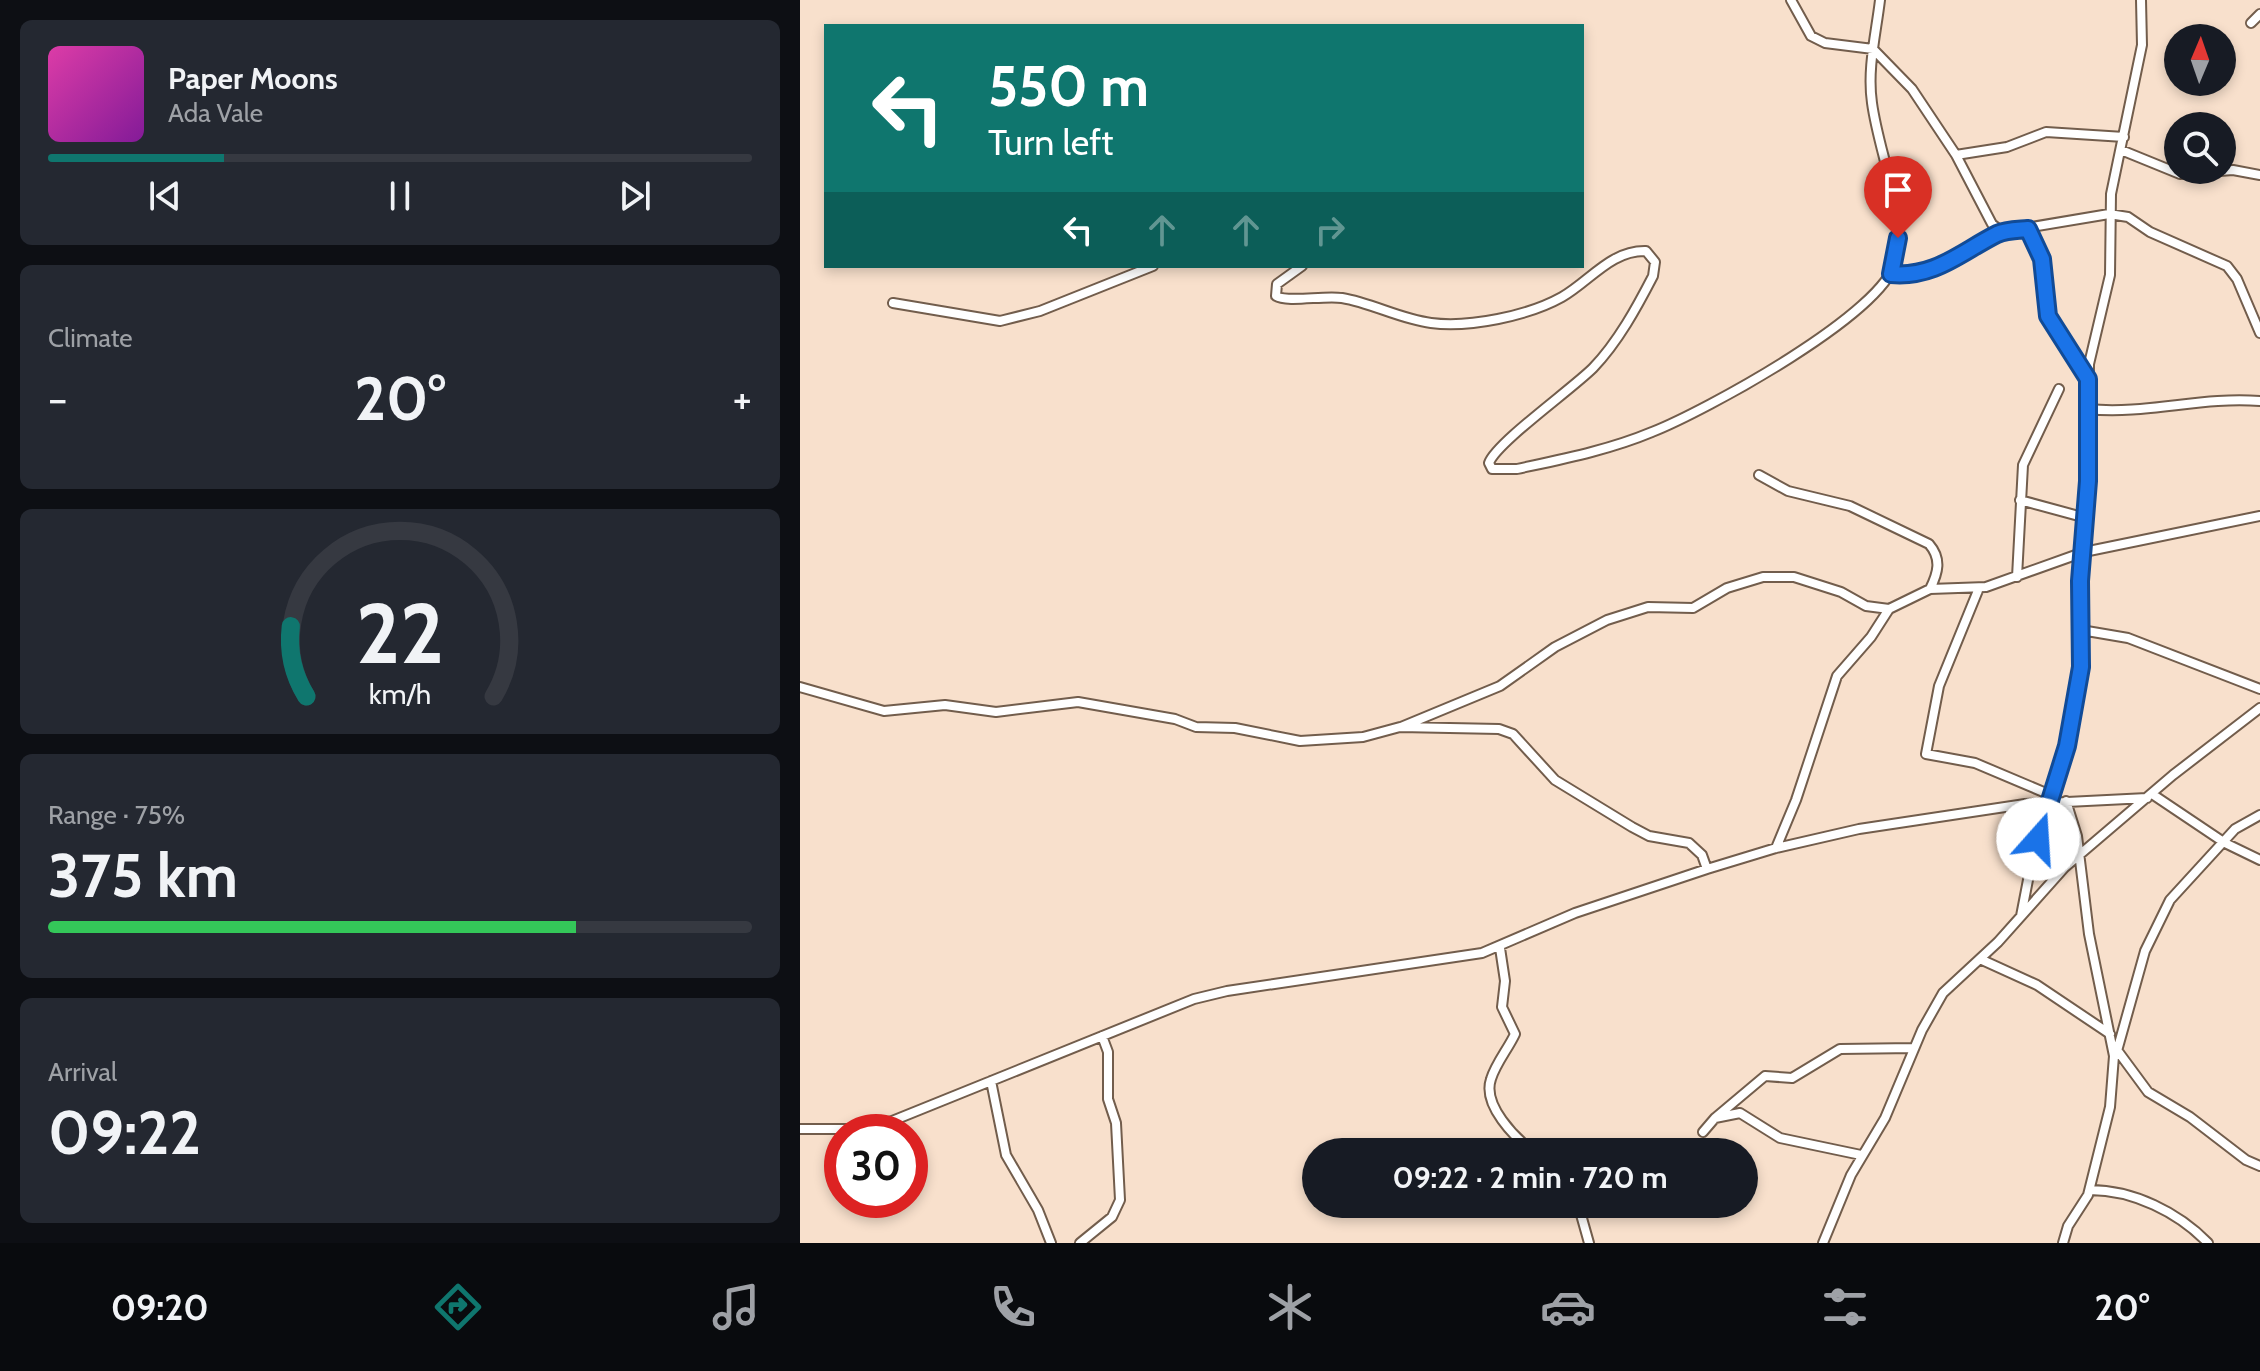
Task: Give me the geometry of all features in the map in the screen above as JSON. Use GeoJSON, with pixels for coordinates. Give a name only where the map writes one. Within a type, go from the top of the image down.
{"type":"FeatureCollection","features":[{"type":"Feature","properties":{"kind":"street"},"geometry":{"type":"LineString","coordinates":[[1791,0],[1806,31],[1818,40],[1873,49],[1912,89],[1956,155],[1988,219],[2002,232]]}},
{"type":"Feature","properties":{"kind":"street"},"geometry":{"type":"LineString","coordinates":[[1299,268],[1277,284],[1276,296],[1283,300],[1322,295],[1345,298],[1413,319],[1451,324],[1532,308],[1560,298],[1612,259],[1635,251],[1652,255],[1653,276],[1637,307],[1595,366],[1492,454],[1492,469],[1501,471],[1624,443],[1677,422],[1828,332],[1866,302],[1891,274],[1898,238],[1895,205],[1871,99],[1873,49],[1880,0]]}},
{"type":"Feature","properties":{"kind":"street"},"geometry":{"type":"LineString","coordinates":[[2021,916],[2033,854],[2052,799],[2076,696],[2081,630],[2080,581],[2086,518],[2088,379],[2091,348],[2110,275],[2109,214],[2142,45],[2141,0]]}},
{"type":"Feature","properties":{"kind":"street"},"geometry":{"type":"LineString","coordinates":[[2251,23],[2260,14]]}},
{"type":"Feature","properties":{"kind":"street"},"geometry":{"type":"LineString","coordinates":[[1956,155],[2007,147],[2046,132],[2124,137]]}},
{"type":"Feature","properties":{"kind":"street"},"geometry":{"type":"LineString","coordinates":[[2121,150],[2180,174],[2233,170],[2260,175]]}},
{"type":"Feature","properties":{"kind":"street"},"geometry":{"type":"LineString","coordinates":[[1891,274],[1907,275],[1941,267],[2002,232],[2109,214],[2128,217],[2150,232],[2227,266],[2237,279],[2260,333]]}},
{"type":"Feature","properties":{"kind":"street"},"geometry":{"type":"LineString","coordinates":[[2028,229],[2042,259],[2048,316],[2088,379]]}},
{"type":"Feature","properties":{"kind":"street"},"geometry":{"type":"LineString","coordinates":[[893,303],[1000,321],[1052,307],[1148,268]]}},
{"type":"Feature","properties":{"kind":"street"},"geometry":{"type":"LineString","coordinates":[[2017,577],[2024,462],[2059,389]]}},
{"type":"Feature","properties":{"kind":"street"},"geometry":{"type":"LineString","coordinates":[[2088,409],[2129,412],[2260,401]]}},
{"type":"Feature","properties":{"kind":"street"},"geometry":{"type":"LineString","coordinates":[[1759,475],[1773,486],[1850,506],[1929,544],[1938,559],[1938,569],[1930,589]]}},
{"type":"Feature","properties":{"kind":"street"},"geometry":{"type":"LineString","coordinates":[[2020,500],[2086,518]]}},
{"type":"Feature","properties":{"kind":"street"},"geometry":{"type":"LineString","coordinates":[[1776,848],[1796,800],[1837,676],[1871,637],[1889,609],[1930,589],[1979,588],[2084,552],[2260,516]]}},
{"type":"Feature","properties":{"kind":"street"},"geometry":{"type":"LineString","coordinates":[[800,687],[884,711],[945,705],[996,712],[1078,702],[1175,719],[1196,727],[1235,728],[1300,741],[1363,737],[1400,727],[1500,686],[1555,647],[1607,620],[1648,607],[1693,608],[1727,588],[1763,577],[1794,577],[1841,592],[1866,606],[1889,609]]}},
{"type":"Feature","properties":{"kind":"street"},"geometry":{"type":"LineString","coordinates":[[1979,588],[1939,686],[1926,754],[1975,763],[2052,799],[2066,801],[2149,796],[2225,843],[2260,860]]}},
{"type":"Feature","properties":{"kind":"street"},"geometry":{"type":"LineString","coordinates":[[2081,630],[2128,638],[2260,689]]}},
{"type":"Feature","properties":{"kind":"street"},"geometry":{"type":"LineString","coordinates":[[1823,1243],[1861,1155],[1892,1104],[1914,1048],[1943,993],[2081,854],[2260,708]]}},
{"type":"Feature","properties":{"kind":"street"},"geometry":{"type":"LineString","coordinates":[[1400,727],[1507,730],[1559,782],[1642,833],[1689,843],[1702,855],[1707,869]]}},
{"type":"Feature","properties":{"kind":"street"},"geometry":{"type":"LineString","coordinates":[[800,1129],[854,1129],[883,1123],[1194,999],[1227,991],[1500,948],[1575,913],[1776,848],[1859,829],[2052,799]]}},
{"type":"Feature","properties":{"kind":"street"},"geometry":{"type":"LineString","coordinates":[[2066,801],[2081,854],[2089,934],[2115,1049],[2148,1092],[2200,1124],[2246,1160],[2260,1166]]}},
{"type":"Feature","properties":{"kind":"street"},"geometry":{"type":"LineString","coordinates":[[2063,1243],[2068,1226],[2090,1190],[2110,1107],[2115,1049],[2144,954],[2168,904],[2235,829],[2260,815]]}},
{"type":"Feature","properties":{"kind":"street"},"geometry":{"type":"LineString","coordinates":[[1500,948],[1505,981],[1503,1012],[1515,1034],[1491,1079],[1490,1098],[1518,1138]]}},
{"type":"Feature","properties":{"kind":"street"},"geometry":{"type":"LineString","coordinates":[[1980,959],[2037,985],[2111,1034]]}},
{"type":"Feature","properties":{"kind":"street"},"geometry":{"type":"LineString","coordinates":[[1080,1243],[1112,1217],[1120,1200],[1116,1123],[1108,1099],[1108,1052],[1102,1036]]}},
{"type":"Feature","properties":{"kind":"street"},"geometry":{"type":"LineString","coordinates":[[1703,1132],[1765,1076],[1792,1078],[1840,1049],[1914,1048]]}},
{"type":"Feature","properties":{"kind":"street"},"geometry":{"type":"LineString","coordinates":[[991,1081],[1006,1155],[1038,1210],[1051,1243]]}},
{"type":"Feature","properties":{"kind":"street"},"geometry":{"type":"LineString","coordinates":[[1715,1118],[1740,1113],[1780,1138],[1861,1155]]}},
{"type":"Feature","properties":{"kind":"street"},"geometry":{"type":"LineString","coordinates":[[2090,1190],[2137,1199],[2173,1214],[2208,1243]]}},
{"type":"Feature","properties":{"kind":"street"},"geometry":{"type":"LineString","coordinates":[[1582,1218],[1589,1243]]}},
{"type":"Feature","properties":{"kind":"route"},"geometry":{"type":"LineString","coordinates":[[1898,238],[1891,274],[1907,275],[1941,267],[2002,232],[2028,229],[2042,259],[2048,316],[2088,379],[2086,533],[2080,581],[2081,667],[2067,746],[2038,839]]}}]}
